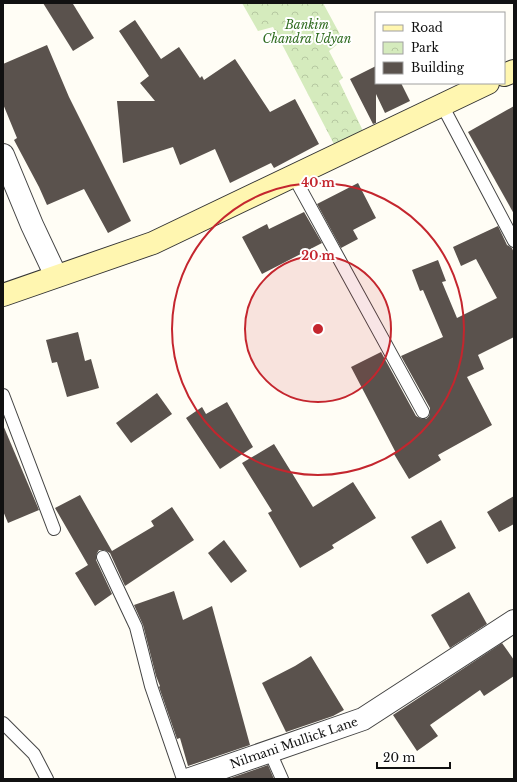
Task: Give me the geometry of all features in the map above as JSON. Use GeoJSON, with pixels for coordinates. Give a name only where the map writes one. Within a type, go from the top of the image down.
{"type":"FeatureCollection","features":[{"type":"Feature","properties":{"kind":"main road"},"geometry":{"type":"LineString","coordinates":[[3,295],[153,243],[294,177],[486,84]]}},
{"type":"Feature","properties":{"kind":"street"},"geometry":{"type":"LineString","coordinates":[[3,155],[32,225],[56,276]]}},
{"type":"Feature","properties":{"kind":"street","name":"Nilmani Mullick Lane"},"geometry":{"type":"LineString","coordinates":[[190,779],[363,719],[514,621]]}},
{"type":"Feature","properties":{"kind":"lane"},"geometry":{"type":"LineString","coordinates":[[442,105],[514,241]]}},
{"type":"Feature","properties":{"kind":"lane"},"geometry":{"type":"LineString","coordinates":[[294,177],[423,412]]}},
{"type":"Feature","properties":{"kind":"lane"},"geometry":{"type":"LineString","coordinates":[[3,395],[54,529]]}},
{"type":"Feature","properties":{"kind":"lane"},"geometry":{"type":"LineString","coordinates":[[103,556],[136,627],[150,686],[183,779]]}},
{"type":"Feature","properties":{"kind":"lane"},"geometry":{"type":"LineString","coordinates":[[3,723],[34,754],[48,779]]}},
{"type":"Feature","properties":{"kind":"lane"},"geometry":{"type":"LineString","coordinates":[[270,752],[282,779]]}},
{"type":"Feature","properties":{"kind":"green space","name":"Bankim Chandra Udyan"},"geometry":{"type":"Polygon","coordinates":[[[242,3],[323,3],[343,40],[329,51],[343,78],[339,81],[364,133],[336,148],[273,27],[258,31],[242,3]]]}},
{"type":"Feature","properties":{"kind":"building"},"geometry":{"type":"Polygon","coordinates":[[[43,3],[73,4],[94,38],[73,51],[43,3]]]}},
{"type":"Feature","properties":{"kind":"building"},"geometry":{"type":"Polygon","coordinates":[[[135,20],[161,59],[179,47],[200,78],[202,76],[204,80],[235,59],[270,112],[295,99],[319,144],[274,168],[271,163],[230,183],[215,149],[180,165],[173,147],[123,163],[117,101],[155,101],[140,83],[149,76],[119,31],[135,20]]]}},
{"type":"Feature","properties":{"kind":"building"},"geometry":{"type":"Polygon","coordinates":[[[47,45],[69,97],[131,221],[108,233],[84,189],[47,205],[14,140],[17,138],[3,104],[3,64],[47,45]]]}},
{"type":"Feature","properties":{"kind":"building"},"geometry":{"type":"Polygon","coordinates":[[[375,66],[375,84],[402,84],[410,101],[385,113],[376,94],[376,123],[373,124],[350,79],[375,66]]]}},
{"type":"Feature","properties":{"kind":"building"},"geometry":{"type":"Polygon","coordinates":[[[514,106],[514,214],[468,132],[514,106]]]}},
{"type":"Feature","properties":{"kind":"building"},"geometry":{"type":"Polygon","coordinates":[[[358,183],[376,218],[353,230],[358,239],[341,248],[317,204],[358,183]]]}},
{"type":"Feature","properties":{"kind":"building"},"geometry":{"type":"Polygon","coordinates":[[[304,212],[322,243],[262,274],[242,237],[267,224],[269,229],[304,212]]]}},
{"type":"Feature","properties":{"kind":"building"},"geometry":{"type":"Polygon","coordinates":[[[498,226],[507,245],[512,248],[514,253],[514,337],[478,355],[484,369],[467,377],[492,425],[438,455],[441,460],[409,479],[394,454],[396,453],[351,367],[381,352],[416,416],[426,419],[429,416],[430,408],[401,356],[443,337],[423,290],[420,291],[412,270],[438,260],[446,281],[442,282],[457,318],[497,298],[476,259],[461,266],[453,247],[498,226]]]}},
{"type":"Feature","properties":{"kind":"building"},"geometry":{"type":"Polygon","coordinates":[[[78,332],[85,361],[91,359],[99,388],[67,397],[57,362],[52,363],[46,340],[78,332]]]}},
{"type":"Feature","properties":{"kind":"building"},"geometry":{"type":"Polygon","coordinates":[[[157,393],[172,414],[131,443],[116,423],[157,393]]]}},
{"type":"Feature","properties":{"kind":"building"},"geometry":{"type":"Polygon","coordinates":[[[227,402],[253,447],[220,469],[186,418],[202,407],[206,414],[227,402]]]}},
{"type":"Feature","properties":{"kind":"building"},"geometry":{"type":"Polygon","coordinates":[[[3,425],[39,510],[8,523],[3,511],[3,425]]]}},
{"type":"Feature","properties":{"kind":"building"},"geometry":{"type":"Polygon","coordinates":[[[274,444],[313,507],[353,482],[376,518],[332,545],[334,548],[300,568],[268,513],[272,511],[242,463],[274,444]]]}},
{"type":"Feature","properties":{"kind":"building"},"geometry":{"type":"Polygon","coordinates":[[[80,495],[112,551],[154,526],[151,521],[172,507],[194,540],[125,586],[110,553],[104,550],[99,550],[96,560],[112,594],[95,606],[75,573],[88,565],[55,508],[80,495]]]}},
{"type":"Feature","properties":{"kind":"building"},"geometry":{"type":"Polygon","coordinates":[[[514,496],[514,524],[499,532],[487,512],[514,496]]]}},
{"type":"Feature","properties":{"kind":"building"},"geometry":{"type":"Polygon","coordinates":[[[441,520],[456,548],[427,564],[411,537],[441,520]]]}},
{"type":"Feature","properties":{"kind":"building"},"geometry":{"type":"Polygon","coordinates":[[[224,540],[247,571],[231,583],[208,553],[224,540]]]}},
{"type":"Feature","properties":{"kind":"building"},"geometry":{"type":"Polygon","coordinates":[[[174,591],[183,620],[212,606],[250,745],[188,766],[180,738],[177,739],[159,687],[160,686],[143,625],[134,605],[174,591]]]}},
{"type":"Feature","properties":{"kind":"building"},"geometry":{"type":"Polygon","coordinates":[[[469,592],[487,624],[450,648],[431,615],[469,592]]]}},
{"type":"Feature","properties":{"kind":"building"},"geometry":{"type":"Polygon","coordinates":[[[502,643],[514,660],[514,676],[484,696],[480,690],[430,725],[438,736],[417,751],[393,715],[502,643]]]}},
{"type":"Feature","properties":{"kind":"building"},"geometry":{"type":"Polygon","coordinates":[[[311,656],[344,710],[333,716],[286,732],[262,683],[311,656]]]}},
{"type":"Feature","properties":{"kind":"building"},"geometry":{"type":"Polygon","coordinates":[[[268,765],[274,779],[228,779],[268,765]]]}}]}
